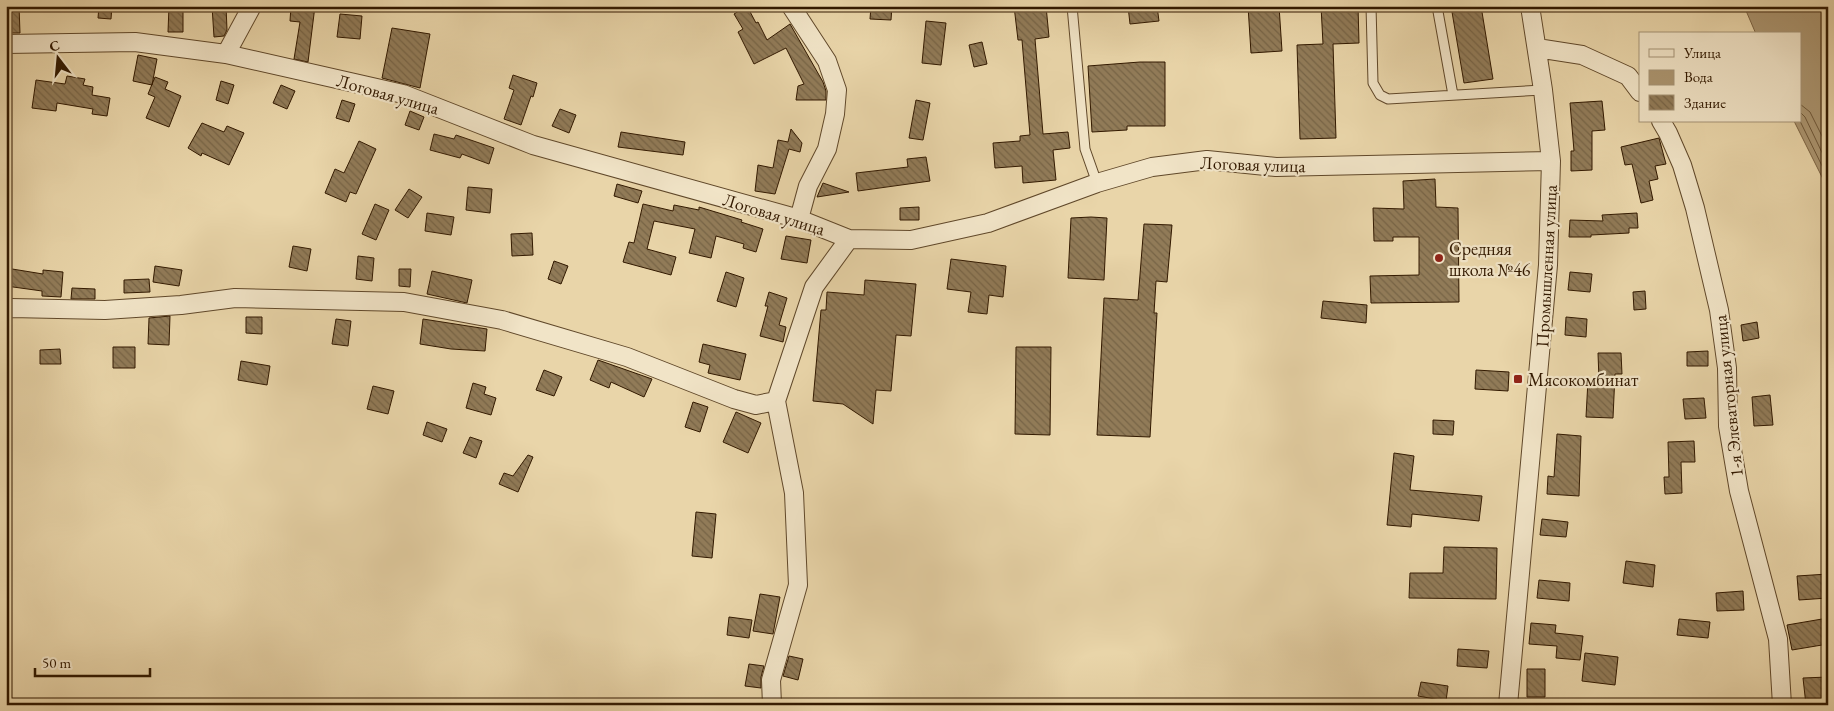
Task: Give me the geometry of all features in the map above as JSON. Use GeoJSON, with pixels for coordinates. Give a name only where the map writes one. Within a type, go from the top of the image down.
{"type":"FeatureCollection","features":[{"type":"Feature","properties":{"kind":"street"},"geometry":{"type":"LineString","coordinates":[[226,54],[252,6]]}},
{"type":"Feature","properties":{"kind":"street"},"geometry":{"type":"LineString","coordinates":[[791,6],[827,61],[837,90],[835,114],[827,149],[808,186],[800,219]]}},
{"type":"Feature","properties":{"kind":"street","name":"Промышленная улица"},"geometry":{"type":"LineString","coordinates":[[1508,705],[1548,265],[1551,161],[1543,90],[1530,6]]}},
{"type":"Feature","properties":{"kind":"street","name":"Логовая улица"},"geometry":{"type":"LineString","coordinates":[[6,44],[134,42],[226,54],[403,94],[533,145],[800,219],[849,238],[911,240],[988,223],[1097,183],[1152,167],[1207,160],[1276,167],[1551,161]]}},
{"type":"Feature","properties":{"kind":"street"},"geometry":{"type":"LineString","coordinates":[[1537,48],[1582,56],[1628,76],[1639,91]]}},
{"type":"Feature","properties":{"kind":"street","name":"1-я Элеваторная улица"},"geometry":{"type":"LineString","coordinates":[[1662,122],[1682,165],[1695,208],[1719,310],[1727,368],[1728,426],[1739,491],[1778,639],[1782,705]]}},
{"type":"Feature","properties":{"kind":"street"},"geometry":{"type":"LineString","coordinates":[[772,705],[771,680],[798,585],[794,494],[776,400],[814,287],[849,238]]}},
{"type":"Feature","properties":{"kind":"street"},"geometry":{"type":"LineString","coordinates":[[6,310],[12,308],[105,310],[181,305],[235,298],[404,302],[502,320],[588,345],[627,357],[734,399],[756,405],[776,400]]}},
{"type":"Feature","properties":{"kind":"lane"},"geometry":{"type":"LineString","coordinates":[[1072,6],[1085,149],[1097,183]]}},
{"type":"Feature","properties":{"kind":"lane"},"geometry":{"type":"LineString","coordinates":[[1371,6],[1373,83],[1380,95],[1388,99],[1543,90]]}},
{"type":"Feature","properties":{"kind":"lane"},"geometry":{"type":"LineString","coordinates":[[1437,6],[1453,95]]}},
{"type":"Feature","properties":{"kind":"water"},"geometry":{"type":"Polygon","coordinates":[[[1744,6],[1828,6],[1828,189],[1794,122],[1802,122],[1802,32],[1755,32],[1744,6]]]}},
{"type":"Feature","properties":{"kind":"building"},"geometry":{"type":"Polygon","coordinates":[[[6,6],[19,6],[20,33],[6,33],[6,6]]]}},
{"type":"Feature","properties":{"kind":"building"},"geometry":{"type":"Polygon","coordinates":[[[99,6],[112,6],[111,19],[98,18],[99,6]]]}},
{"type":"Feature","properties":{"kind":"building"},"geometry":{"type":"Polygon","coordinates":[[[169,6],[183,6],[183,32],[168,32],[169,6]]]}},
{"type":"Feature","properties":{"kind":"building"},"geometry":{"type":"Polygon","coordinates":[[[212,6],[226,6],[227,30],[224,36],[214,37],[212,6]]]}},
{"type":"Feature","properties":{"kind":"building"},"geometry":{"type":"Polygon","coordinates":[[[291,6],[315,6],[308,62],[294,59],[300,22],[290,21],[291,6]]]}},
{"type":"Feature","properties":{"kind":"building"},"geometry":{"type":"Polygon","coordinates":[[[747,6],[767,40],[790,24],[823,82],[826,100],[796,100],[798,86],[804,84],[786,48],[754,64],[738,32],[743,29],[734,14],[747,6]]]}},
{"type":"Feature","properties":{"kind":"building"},"geometry":{"type":"Polygon","coordinates":[[[871,6],[892,6],[891,20],[870,19],[871,6]]]}},
{"type":"Feature","properties":{"kind":"building"},"geometry":{"type":"Polygon","coordinates":[[[1014,6],[1046,6],[1049,37],[1035,39],[1043,134],[1068,132],[1070,148],[1053,150],[1056,180],[1023,183],[1022,166],[995,168],[993,143],[1020,141],[1020,136],[1030,135],[1022,40],[1018,40],[1014,6]]]}},
{"type":"Feature","properties":{"kind":"building"},"geometry":{"type":"Polygon","coordinates":[[[1128,6],[1157,6],[1159,21],[1130,24],[1128,6]]]}},
{"type":"Feature","properties":{"kind":"building"},"geometry":{"type":"Polygon","coordinates":[[[1248,6],[1279,6],[1282,51],[1251,53],[1248,6]]]}},
{"type":"Feature","properties":{"kind":"building"},"geometry":{"type":"Polygon","coordinates":[[[1321,6],[1358,6],[1359,43],[1333,44],[1336,138],[1300,139],[1297,45],[1323,44],[1321,6]]]}},
{"type":"Feature","properties":{"kind":"building"},"geometry":{"type":"Polygon","coordinates":[[[1451,6],[1481,6],[1493,79],[1464,83],[1451,6]]]}},
{"type":"Feature","properties":{"kind":"building"},"geometry":{"type":"Polygon","coordinates":[[[340,14],[362,16],[360,39],[337,37],[340,14]]]}},
{"type":"Feature","properties":{"kind":"building"},"geometry":{"type":"Polygon","coordinates":[[[926,21],[946,23],[941,65],[922,63],[926,21]]]}},
{"type":"Feature","properties":{"kind":"building"},"geometry":{"type":"Polygon","coordinates":[[[392,28],[430,34],[420,88],[382,78],[392,28]]]}},
{"type":"Feature","properties":{"kind":"building"},"geometry":{"type":"Polygon","coordinates":[[[982,42],[987,64],[974,67],[969,45],[982,42]]]}},
{"type":"Feature","properties":{"kind":"building"},"geometry":{"type":"Polygon","coordinates":[[[138,55],[157,59],[152,85],[133,81],[138,55]]]}},
{"type":"Feature","properties":{"kind":"building"},"geometry":{"type":"Polygon","coordinates":[[[1165,62],[1165,126],[1127,126],[1127,130],[1092,132],[1088,66],[1165,62]]]}},
{"type":"Feature","properties":{"kind":"building"},"geometry":{"type":"Polygon","coordinates":[[[513,75],[537,83],[521,125],[504,119],[514,90],[509,88],[513,75]]]}},
{"type":"Feature","properties":{"kind":"building"},"geometry":{"type":"Polygon","coordinates":[[[67,76],[85,79],[83,85],[93,87],[92,95],[110,98],[107,116],[92,114],[93,109],[57,103],[56,111],[32,108],[36,80],[65,84],[67,76]]]}},
{"type":"Feature","properties":{"kind":"building"},"geometry":{"type":"Polygon","coordinates":[[[155,77],[168,82],[165,89],[181,96],[169,127],[146,118],[155,97],[148,94],[155,77]]]}},
{"type":"Feature","properties":{"kind":"building"},"geometry":{"type":"Polygon","coordinates":[[[221,81],[234,85],[228,104],[216,100],[221,81]]]}},
{"type":"Feature","properties":{"kind":"building"},"geometry":{"type":"Polygon","coordinates":[[[281,85],[295,91],[287,109],[273,103],[281,85]]]}},
{"type":"Feature","properties":{"kind":"building"},"geometry":{"type":"Polygon","coordinates":[[[342,100],[355,104],[349,122],[336,118],[342,100]]]}},
{"type":"Feature","properties":{"kind":"building"},"geometry":{"type":"Polygon","coordinates":[[[916,100],[930,103],[923,140],[909,138],[916,100]]]}},
{"type":"Feature","properties":{"kind":"building"},"geometry":{"type":"Polygon","coordinates":[[[1602,101],[1605,130],[1592,131],[1592,170],[1571,171],[1571,151],[1574,151],[1570,103],[1602,101]]]}},
{"type":"Feature","properties":{"kind":"building"},"geometry":{"type":"Polygon","coordinates":[[[560,109],[576,115],[569,133],[552,126],[560,109]]]}},
{"type":"Feature","properties":{"kind":"building"},"geometry":{"type":"Polygon","coordinates":[[[410,111],[424,117],[419,130],[405,125],[410,111]]]}},
{"type":"Feature","properties":{"kind":"building"},"geometry":{"type":"Polygon","coordinates":[[[202,123],[224,132],[227,126],[244,133],[229,165],[202,153],[201,156],[188,148],[202,123]]]}},
{"type":"Feature","properties":{"kind":"building"},"geometry":{"type":"Polygon","coordinates":[[[791,129],[802,143],[800,152],[789,149],[775,194],[755,191],[758,165],[773,168],[778,140],[788,142],[791,129]]]}},
{"type":"Feature","properties":{"kind":"building"},"geometry":{"type":"Polygon","coordinates":[[[621,132],[685,142],[683,155],[618,147],[621,132]]]}},
{"type":"Feature","properties":{"kind":"building"},"geometry":{"type":"Polygon","coordinates":[[[434,134],[454,139],[456,135],[494,148],[489,164],[462,154],[460,158],[430,150],[434,134]]]}},
{"type":"Feature","properties":{"kind":"building"},"geometry":{"type":"Polygon","coordinates":[[[1659,138],[1666,164],[1655,166],[1658,179],[1649,181],[1653,200],[1641,203],[1632,164],[1625,165],[1621,147],[1659,138]]]}},
{"type":"Feature","properties":{"kind":"building"},"geometry":{"type":"Polygon","coordinates":[[[359,141],[376,149],[356,194],[350,192],[346,202],[325,193],[335,169],[344,173],[359,141]]]}},
{"type":"Feature","properties":{"kind":"building"},"geometry":{"type":"Polygon","coordinates":[[[926,157],[930,181],[858,191],[856,173],[908,167],[907,159],[926,157]]]}},
{"type":"Feature","properties":{"kind":"building","name":"Средняя школа №46"},"geometry":{"type":"Polygon","coordinates":[[[1435,179],[1436,207],[1458,208],[1459,302],[1371,303],[1370,276],[1419,275],[1419,237],[1393,237],[1393,241],[1374,241],[1373,208],[1404,209],[1403,181],[1435,179]]]}},
{"type":"Feature","properties":{"kind":"building"},"geometry":{"type":"Polygon","coordinates":[[[823,183],[849,192],[817,197],[823,183]]]}},
{"type":"Feature","properties":{"kind":"building"},"geometry":{"type":"Polygon","coordinates":[[[617,184],[642,191],[638,203],[614,196],[617,184]]]}},
{"type":"Feature","properties":{"kind":"building"},"geometry":{"type":"Polygon","coordinates":[[[468,187],[492,189],[490,213],[466,210],[468,187]]]}},
{"type":"Feature","properties":{"kind":"building"},"geometry":{"type":"Polygon","coordinates":[[[409,189],[422,197],[408,218],[395,210],[409,189]]]}},
{"type":"Feature","properties":{"kind":"building"},"geometry":{"type":"Polygon","coordinates":[[[375,204],[389,210],[376,240],[362,234],[375,204]]]}},
{"type":"Feature","properties":{"kind":"building"},"geometry":{"type":"Polygon","coordinates":[[[643,204],[673,211],[674,205],[699,210],[699,207],[742,220],[741,222],[763,229],[756,252],[743,248],[744,244],[716,236],[711,258],[689,253],[695,229],[654,221],[647,249],[676,257],[671,275],[623,262],[629,242],[634,243],[643,204]]]}},
{"type":"Feature","properties":{"kind":"building"},"geometry":{"type":"Polygon","coordinates":[[[919,207],[919,220],[900,220],[900,208],[919,207]]]}},
{"type":"Feature","properties":{"kind":"building"},"geometry":{"type":"Polygon","coordinates":[[[427,213],[454,217],[451,235],[425,231],[427,213]]]}},
{"type":"Feature","properties":{"kind":"building"},"geometry":{"type":"Polygon","coordinates":[[[1637,213],[1638,228],[1629,228],[1629,233],[1569,237],[1570,220],[1603,221],[1602,215],[1637,213]]]}},
{"type":"Feature","properties":{"kind":"building"},"geometry":{"type":"Polygon","coordinates":[[[1071,218],[1107,218],[1104,280],[1068,278],[1071,218]]]}},
{"type":"Feature","properties":{"kind":"building"},"geometry":{"type":"Polygon","coordinates":[[[1144,224],[1172,225],[1167,282],[1156,281],[1154,313],[1157,313],[1150,437],[1097,435],[1104,298],[1138,300],[1144,224]]]}},
{"type":"Feature","properties":{"kind":"building"},"geometry":{"type":"Polygon","coordinates":[[[532,233],[533,255],[512,256],[511,234],[532,233]]]}},
{"type":"Feature","properties":{"kind":"building"},"geometry":{"type":"Polygon","coordinates":[[[786,236],[811,240],[807,263],[781,259],[786,236]]]}},
{"type":"Feature","properties":{"kind":"building"},"geometry":{"type":"Polygon","coordinates":[[[293,246],[311,249],[307,271],[289,267],[293,246]]]}},
{"type":"Feature","properties":{"kind":"building"},"geometry":{"type":"Polygon","coordinates":[[[358,256],[374,258],[372,281],[356,279],[358,256]]]}},
{"type":"Feature","properties":{"kind":"building"},"geometry":{"type":"Polygon","coordinates":[[[951,259],[1006,266],[1003,297],[989,295],[987,314],[968,312],[971,292],[947,289],[951,259]]]}},
{"type":"Feature","properties":{"kind":"building"},"geometry":{"type":"Polygon","coordinates":[[[554,261],[568,266],[561,284],[548,279],[554,261]]]}},
{"type":"Feature","properties":{"kind":"building"},"geometry":{"type":"Polygon","coordinates":[[[155,266],[182,270],[179,286],[153,282],[155,266]]]}},
{"type":"Feature","properties":{"kind":"building"},"geometry":{"type":"Polygon","coordinates":[[[6,268],[43,274],[43,270],[63,272],[61,297],[42,296],[42,291],[6,286],[6,268]]]}},
{"type":"Feature","properties":{"kind":"building"},"geometry":{"type":"Polygon","coordinates":[[[399,269],[411,269],[410,287],[399,286],[399,269]]]}},
{"type":"Feature","properties":{"kind":"building"},"geometry":{"type":"Polygon","coordinates":[[[432,271],[472,280],[467,303],[427,294],[432,271]]]}},
{"type":"Feature","properties":{"kind":"building"},"geometry":{"type":"Polygon","coordinates":[[[726,272],[744,278],[736,307],[717,301],[726,272]]]}},
{"type":"Feature","properties":{"kind":"building"},"geometry":{"type":"Polygon","coordinates":[[[1570,272],[1592,274],[1590,292],[1568,290],[1570,272]]]}},
{"type":"Feature","properties":{"kind":"building"},"geometry":{"type":"Polygon","coordinates":[[[149,279],[150,292],[124,293],[124,280],[149,279]]]}},
{"type":"Feature","properties":{"kind":"building"},"geometry":{"type":"Polygon","coordinates":[[[865,280],[916,284],[911,336],[896,335],[891,391],[876,390],[873,424],[843,404],[813,401],[821,310],[826,310],[827,292],[864,295],[865,280]]]}},
{"type":"Feature","properties":{"kind":"building"},"geometry":{"type":"Polygon","coordinates":[[[72,288],[95,289],[95,299],[71,299],[72,288]]]}},
{"type":"Feature","properties":{"kind":"building"},"geometry":{"type":"Polygon","coordinates":[[[1645,291],[1646,309],[1634,310],[1633,292],[1645,291]]]}},
{"type":"Feature","properties":{"kind":"building"},"geometry":{"type":"Polygon","coordinates":[[[769,292],[787,298],[779,325],[786,327],[783,342],[760,336],[768,306],[765,306],[769,292]]]}},
{"type":"Feature","properties":{"kind":"building"},"geometry":{"type":"Polygon","coordinates":[[[1323,301],[1367,305],[1366,323],[1321,318],[1323,301]]]}},
{"type":"Feature","properties":{"kind":"building"},"geometry":{"type":"Polygon","coordinates":[[[170,316],[169,345],[148,344],[149,318],[170,316]]]}},
{"type":"Feature","properties":{"kind":"building"},"geometry":{"type":"Polygon","coordinates":[[[246,317],[262,317],[262,334],[246,333],[246,317]]]}},
{"type":"Feature","properties":{"kind":"building"},"geometry":{"type":"Polygon","coordinates":[[[1566,317],[1587,319],[1586,337],[1565,335],[1566,317]]]}},
{"type":"Feature","properties":{"kind":"building"},"geometry":{"type":"Polygon","coordinates":[[[336,319],[351,321],[348,346],[332,344],[336,319]]]}},
{"type":"Feature","properties":{"kind":"building"},"geometry":{"type":"Polygon","coordinates":[[[423,319],[487,329],[485,351],[451,349],[420,344],[423,319]]]}},
{"type":"Feature","properties":{"kind":"building"},"geometry":{"type":"Polygon","coordinates":[[[1757,322],[1759,338],[1743,341],[1741,325],[1757,322]]]}},
{"type":"Feature","properties":{"kind":"building"},"geometry":{"type":"Polygon","coordinates":[[[703,344],[746,354],[740,380],[708,373],[710,365],[699,362],[703,344]]]}},
{"type":"Feature","properties":{"kind":"building"},"geometry":{"type":"Polygon","coordinates":[[[113,347],[135,347],[135,368],[113,368],[113,347]]]}},
{"type":"Feature","properties":{"kind":"building"},"geometry":{"type":"Polygon","coordinates":[[[1016,347],[1051,347],[1050,435],[1015,434],[1016,347]]]}},
{"type":"Feature","properties":{"kind":"building"},"geometry":{"type":"Polygon","coordinates":[[[60,349],[61,364],[40,364],[40,350],[60,349]]]}},
{"type":"Feature","properties":{"kind":"building"},"geometry":{"type":"Polygon","coordinates":[[[1708,351],[1708,366],[1687,366],[1687,352],[1708,351]]]}},
{"type":"Feature","properties":{"kind":"building"},"geometry":{"type":"Polygon","coordinates":[[[1598,353],[1621,353],[1622,374],[1615,374],[1613,418],[1586,417],[1588,380],[1599,380],[1598,353]]]}},
{"type":"Feature","properties":{"kind":"building"},"geometry":{"type":"Polygon","coordinates":[[[598,360],[652,379],[644,397],[611,382],[609,388],[590,380],[598,360]]]}},
{"type":"Feature","properties":{"kind":"building"},"geometry":{"type":"Polygon","coordinates":[[[241,361],[270,366],[267,385],[238,380],[241,361]]]}},
{"type":"Feature","properties":{"kind":"building"},"geometry":{"type":"Polygon","coordinates":[[[544,370],[562,377],[554,396],[536,390],[544,370]]]}},
{"type":"Feature","properties":{"kind":"building"},"geometry":{"type":"Polygon","coordinates":[[[1476,370],[1509,372],[1508,391],[1475,389],[1476,370]]]}},
{"type":"Feature","properties":{"kind":"building"},"geometry":{"type":"Polygon","coordinates":[[[473,383],[486,387],[484,394],[496,398],[491,415],[466,408],[473,383]]]}},
{"type":"Feature","properties":{"kind":"building"},"geometry":{"type":"Polygon","coordinates":[[[373,386],[394,391],[388,414],[367,409],[373,386]]]}},
{"type":"Feature","properties":{"kind":"building"},"geometry":{"type":"Polygon","coordinates":[[[1770,395],[1773,425],[1754,426],[1752,397],[1770,395]]]}},
{"type":"Feature","properties":{"kind":"building"},"geometry":{"type":"Polygon","coordinates":[[[1704,398],[1706,418],[1685,419],[1683,399],[1704,398]]]}},
{"type":"Feature","properties":{"kind":"building"},"geometry":{"type":"Polygon","coordinates":[[[693,402],[708,407],[700,432],[685,427],[693,402]]]}},
{"type":"Feature","properties":{"kind":"building"},"geometry":{"type":"Polygon","coordinates":[[[736,412],[761,423],[748,453],[723,442],[736,412]]]}},
{"type":"Feature","properties":{"kind":"building"},"geometry":{"type":"Polygon","coordinates":[[[1433,420],[1454,421],[1453,435],[1433,434],[1433,420]]]}},
{"type":"Feature","properties":{"kind":"building"},"geometry":{"type":"Polygon","coordinates":[[[427,422],[447,429],[442,442],[423,435],[427,422]]]}},
{"type":"Feature","properties":{"kind":"building"},"geometry":{"type":"Polygon","coordinates":[[[1557,434],[1581,436],[1579,496],[1547,494],[1548,476],[1554,477],[1557,434]]]}},
{"type":"Feature","properties":{"kind":"building"},"geometry":{"type":"Polygon","coordinates":[[[470,437],[482,441],[476,458],[463,453],[470,437]]]}},
{"type":"Feature","properties":{"kind":"building"},"geometry":{"type":"Polygon","coordinates":[[[1694,441],[1695,462],[1681,462],[1682,493],[1665,494],[1664,477],[1669,477],[1668,442],[1694,441]]]}},
{"type":"Feature","properties":{"kind":"building"},"geometry":{"type":"Polygon","coordinates":[[[1394,453],[1414,456],[1410,490],[1482,496],[1479,521],[1412,514],[1411,527],[1387,525],[1394,453]]]}},
{"type":"Feature","properties":{"kind":"building"},"geometry":{"type":"Polygon","coordinates":[[[528,455],[533,457],[518,492],[499,484],[504,473],[513,476],[528,455]]]}},
{"type":"Feature","properties":{"kind":"building"},"geometry":{"type":"Polygon","coordinates":[[[696,512],[716,514],[712,558],[692,556],[696,512]]]}},
{"type":"Feature","properties":{"kind":"building"},"geometry":{"type":"Polygon","coordinates":[[[1542,519],[1568,522],[1566,537],[1540,535],[1542,519]]]}},
{"type":"Feature","properties":{"kind":"building"},"geometry":{"type":"Polygon","coordinates":[[[1444,547],[1497,548],[1496,599],[1409,598],[1410,573],[1443,573],[1444,547]]]}},
{"type":"Feature","properties":{"kind":"building"},"geometry":{"type":"Polygon","coordinates":[[[1626,561],[1655,565],[1653,587],[1623,583],[1626,561]]]}},
{"type":"Feature","properties":{"kind":"building"},"geometry":{"type":"Polygon","coordinates":[[[1828,574],[1828,598],[1799,600],[1797,576],[1828,574]]]}},
{"type":"Feature","properties":{"kind":"building"},"geometry":{"type":"Polygon","coordinates":[[[1539,580],[1570,583],[1569,601],[1537,598],[1539,580]]]}},
{"type":"Feature","properties":{"kind":"building"},"geometry":{"type":"Polygon","coordinates":[[[1743,591],[1744,610],[1717,611],[1716,593],[1743,591]]]}},
{"type":"Feature","properties":{"kind":"building"},"geometry":{"type":"Polygon","coordinates":[[[760,594],[780,597],[773,634],[753,631],[760,594]]]}},
{"type":"Feature","properties":{"kind":"building"},"geometry":{"type":"Polygon","coordinates":[[[729,617],[752,620],[749,638],[727,635],[729,617]]]}},
{"type":"Feature","properties":{"kind":"building"},"geometry":{"type":"Polygon","coordinates":[[[1828,618],[1828,644],[1792,650],[1787,625],[1828,618]]]}},
{"type":"Feature","properties":{"kind":"building"},"geometry":{"type":"Polygon","coordinates":[[[1679,619],[1710,622],[1708,638],[1677,635],[1679,619]]]}},
{"type":"Feature","properties":{"kind":"building"},"geometry":{"type":"Polygon","coordinates":[[[1531,623],[1556,625],[1555,633],[1583,636],[1580,660],[1556,658],[1557,646],[1529,644],[1531,623]]]}},
{"type":"Feature","properties":{"kind":"building"},"geometry":{"type":"Polygon","coordinates":[[[1458,649],[1489,651],[1487,668],[1457,666],[1458,649]]]}},
{"type":"Feature","properties":{"kind":"building"},"geometry":{"type":"Polygon","coordinates":[[[1585,653],[1618,657],[1615,685],[1582,681],[1585,653]]]}},
{"type":"Feature","properties":{"kind":"building"},"geometry":{"type":"Polygon","coordinates":[[[789,656],[803,659],[798,680],[783,676],[789,656]]]}},
{"type":"Feature","properties":{"kind":"building"},"geometry":{"type":"Polygon","coordinates":[[[749,664],[764,666],[761,688],[745,686],[749,664]]]}},
{"type":"Feature","properties":{"kind":"building"},"geometry":{"type":"Polygon","coordinates":[[[1527,669],[1545,669],[1545,697],[1527,697],[1527,669]]]}},
{"type":"Feature","properties":{"kind":"building"},"geometry":{"type":"Polygon","coordinates":[[[1828,677],[1828,705],[1806,705],[1803,678],[1828,677]]]}},
{"type":"Feature","properties":{"kind":"building"},"geometry":{"type":"Polygon","coordinates":[[[1421,682],[1448,686],[1446,701],[1418,696],[1421,682]]]}},
{"type":"Feature","properties":{"kind":"place","name":"Средняя школа №46"},"geometry":{"type":"Point","coordinates":[1439,258]}},
{"type":"Feature","properties":{"kind":"place","name":"Мясокомбинат"},"geometry":{"type":"Point","coordinates":[1518,379]}}]}
